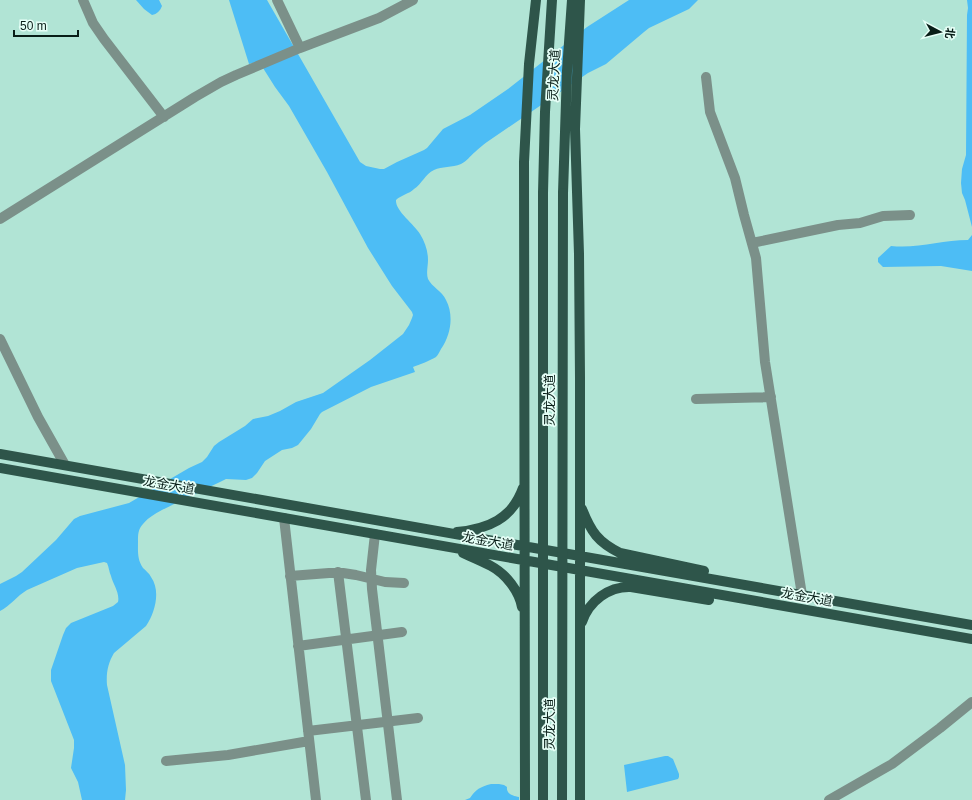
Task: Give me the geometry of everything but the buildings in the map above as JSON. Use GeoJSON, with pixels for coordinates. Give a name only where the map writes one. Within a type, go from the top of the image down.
{"type":"FeatureCollection","features":[{"type":"Feature","properties":{"kind":"main road"},"geometry":{"type":"LineString","coordinates":[[525,800],[524,152],[531,41],[536,0]]}},
{"type":"Feature","properties":{"kind":"main road","name":"灵龙大道"},"geometry":{"type":"LineString","coordinates":[[543,800],[543,193],[544,133],[552,0]]}},
{"type":"Feature","properties":{"kind":"main road","name":"灵龙大道"},"geometry":{"type":"LineString","coordinates":[[562,800],[562,193],[567,71],[572,0]]}},
{"type":"Feature","properties":{"kind":"main road"},"geometry":{"type":"LineString","coordinates":[[580,0],[574,129],[579,254],[580,800]]}},
{"type":"Feature","properties":{"kind":"main road","name":"龙金大道"},"geometry":{"type":"LineString","coordinates":[[0,454],[972,625]]}},
{"type":"Feature","properties":{"kind":"main road","name":"龙金大道"},"geometry":{"type":"LineString","coordinates":[[0,468],[972,639]]}},
{"type":"Feature","properties":{"kind":"main road"},"geometry":{"type":"LineString","coordinates":[[448,532],[475,529],[502,518],[517,502],[524,483]]}},
{"type":"Feature","properties":{"kind":"main road"},"geometry":{"type":"LineString","coordinates":[[580,502],[587,522],[593,532],[604,544],[612,549],[620,553],[701,570],[736,583]]}},
{"type":"Feature","properties":{"kind":"main road"},"geometry":{"type":"LineString","coordinates":[[446,546],[492,566],[504,576],[518,595],[521,603],[524,625]]}},
{"type":"Feature","properties":{"kind":"main road"},"geometry":{"type":"LineString","coordinates":[[580,634],[582,620],[594,602],[606,593],[619,588],[631,587],[709,600],[739,598]]}},
{"type":"Feature","properties":{"kind":"street"},"geometry":{"type":"LineString","coordinates":[[83,0],[93,23],[104,39],[164,117]]}},
{"type":"Feature","properties":{"kind":"street"},"geometry":{"type":"LineString","coordinates":[[278,0],[300,48]]}},
{"type":"Feature","properties":{"kind":"street"},"geometry":{"type":"LineString","coordinates":[[0,219],[208,89],[231,77],[300,48],[379,18],[413,0]]}},
{"type":"Feature","properties":{"kind":"street"},"geometry":{"type":"LineString","coordinates":[[706,77],[710,112],[735,178],[756,258],[766,362],[802,595]]}},
{"type":"Feature","properties":{"kind":"street"},"geometry":{"type":"LineString","coordinates":[[752,243],[838,225],[860,223],[884,216],[910,215]]}},
{"type":"Feature","properties":{"kind":"street"},"geometry":{"type":"LineString","coordinates":[[0,339],[38,417],[65,465]]}},
{"type":"Feature","properties":{"kind":"street"},"geometry":{"type":"LineString","coordinates":[[696,399],[771,397]]}},
{"type":"Feature","properties":{"kind":"street"},"geometry":{"type":"LineString","coordinates":[[284,518],[316,800]]}},
{"type":"Feature","properties":{"kind":"street"},"geometry":{"type":"LineString","coordinates":[[375,534],[371,579],[397,800]]}},
{"type":"Feature","properties":{"kind":"street"},"geometry":{"type":"LineString","coordinates":[[290,576],[338,572],[350,573],[385,582],[404,583]]}},
{"type":"Feature","properties":{"kind":"street"},"geometry":{"type":"LineString","coordinates":[[338,572],[366,800]]}},
{"type":"Feature","properties":{"kind":"street"},"geometry":{"type":"LineString","coordinates":[[298,646],[402,632]]}},
{"type":"Feature","properties":{"kind":"street"},"geometry":{"type":"LineString","coordinates":[[830,800],[892,764],[972,702]]}},
{"type":"Feature","properties":{"kind":"street"},"geometry":{"type":"LineString","coordinates":[[308,731],[418,718]]}},
{"type":"Feature","properties":{"kind":"street"},"geometry":{"type":"LineString","coordinates":[[166,762],[228,755],[309,741]]}},
{"type":"Feature","properties":{"kind":"water"},"geometry":{"type":"Polygon","coordinates":[[[136,0],[159,0],[162,6],[158,12],[152,15],[136,0]]]}},
{"type":"Feature","properties":{"kind":"water"},"geometry":{"type":"Polygon","coordinates":[[[229,0],[267,0],[360,162],[366,166],[384,169],[427,148],[443,129],[470,115],[508,89],[587,27],[629,0],[698,0],[689,9],[649,28],[606,64],[588,73],[487,142],[463,163],[434,170],[428,174],[412,191],[396,200],[398,209],[417,230],[423,240],[428,257],[428,279],[444,297],[450,312],[451,318],[447,338],[436,357],[413,367],[415,372],[371,387],[322,412],[298,445],[282,450],[265,461],[252,478],[246,480],[226,479],[158,512],[146,520],[141,526],[138,534],[138,555],[141,565],[149,574],[154,583],[156,589],[156,602],[152,615],[146,626],[114,653],[109,664],[107,676],[107,685],[125,765],[125,800],[82,800],[78,782],[71,768],[74,740],[51,681],[51,670],[66,628],[71,623],[113,606],[118,602],[117,592],[108,565],[104,562],[77,568],[27,590],[0,611],[0,584],[22,572],[56,540],[74,519],[80,516],[129,503],[202,462],[214,446],[245,426],[253,419],[268,416],[296,402],[323,393],[370,360],[403,334],[413,315],[392,286],[368,248],[289,106],[263,68],[257,62],[249,64],[229,0]]]}},
{"type":"Feature","properties":{"kind":"water"},"geometry":{"type":"Polygon","coordinates":[[[967,0],[972,0],[972,227],[962,193],[961,183],[962,169],[966,155],[967,0]]]}},
{"type":"Feature","properties":{"kind":"water"},"geometry":{"type":"Polygon","coordinates":[[[972,235],[972,271],[941,266],[883,267],[878,262],[878,258],[891,246],[901,247],[968,240],[972,235]]]}},
{"type":"Feature","properties":{"kind":"water"},"geometry":{"type":"Polygon","coordinates":[[[665,756],[673,759],[679,774],[678,779],[627,792],[624,765],[665,756]]]}},
{"type":"Feature","properties":{"kind":"water"},"geometry":{"type":"Polygon","coordinates":[[[491,784],[504,785],[507,787],[509,793],[519,797],[519,800],[465,800],[470,798],[474,792],[491,784]]]}}]}
